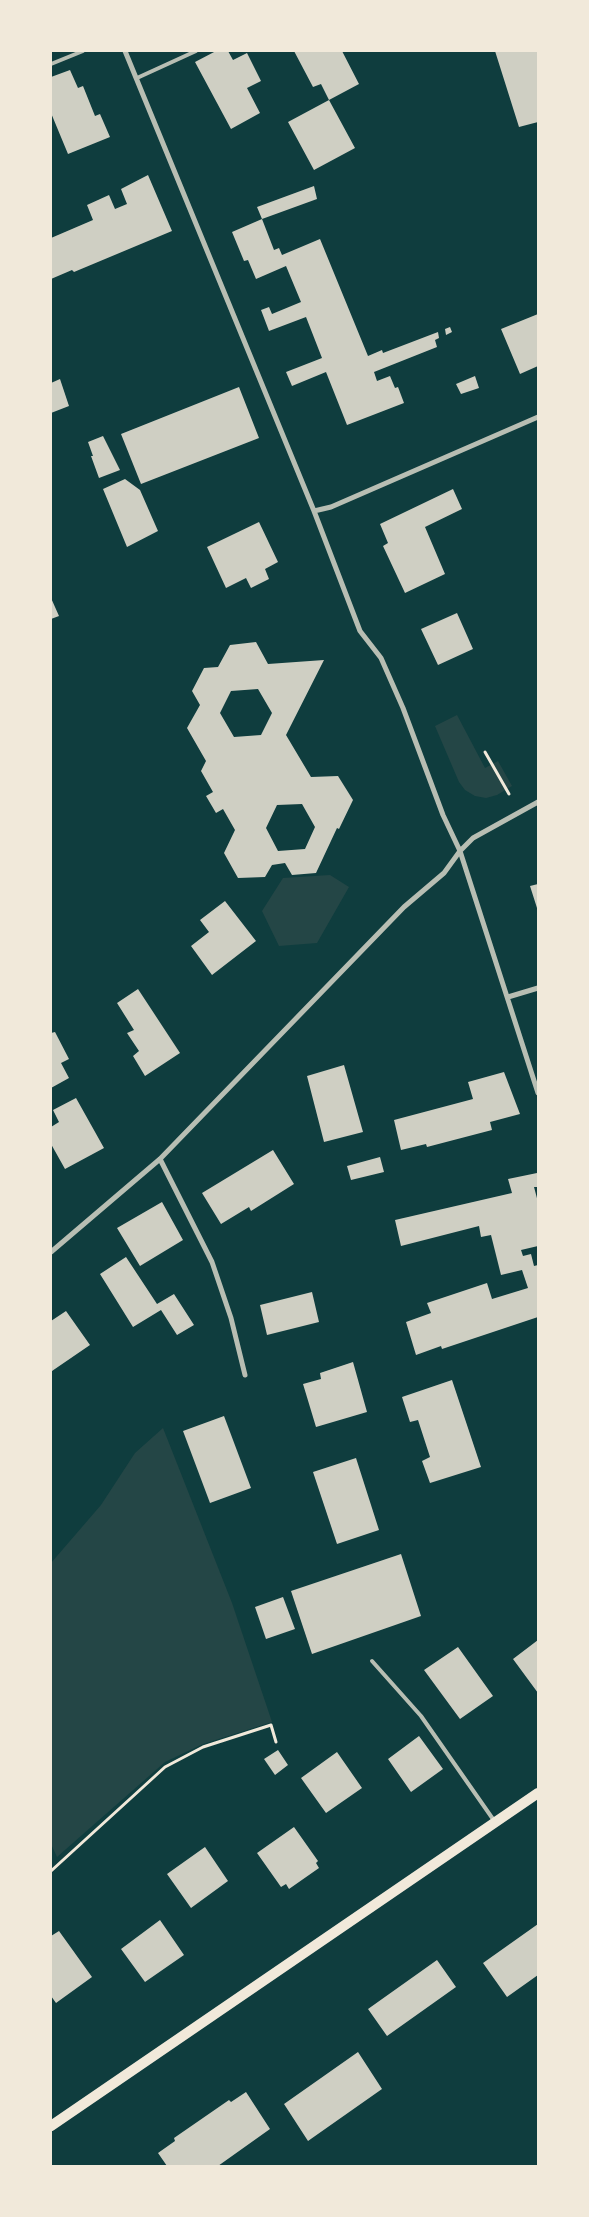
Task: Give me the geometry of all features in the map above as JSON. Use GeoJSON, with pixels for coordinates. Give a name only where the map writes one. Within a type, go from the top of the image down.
{"type":"FeatureCollection","features":[{"type":"Feature","properties":{"kind":"main road"},"geometry":{"type":"LineString","coordinates":[[51,2126],[538,1793]]}},
{"type":"Feature","properties":{"kind":"street"},"geometry":{"type":"LineString","coordinates":[[125,51],[314,511],[360,631],[381,658],[403,708],[443,815],[460,851],[538,1093]]}},
{"type":"Feature","properties":{"kind":"street"},"geometry":{"type":"LineString","coordinates":[[314,511],[331,507],[538,417]]}},
{"type":"Feature","properties":{"kind":"street"},"geometry":{"type":"LineString","coordinates":[[51,1252],[160,1159],[404,907],[444,873],[460,851],[473,838],[538,802]]}},
{"type":"Feature","properties":{"kind":"street"},"geometry":{"type":"LineString","coordinates":[[508,997],[538,988]]}},
{"type":"Feature","properties":{"kind":"street"},"geometry":{"type":"LineString","coordinates":[[160,1159],[212,1262],[231,1318],[245,1375]]}},
{"type":"Feature","properties":{"kind":"lane"},"geometry":{"type":"LineString","coordinates":[[51,64],[83,51]]}},
{"type":"Feature","properties":{"kind":"lane"},"geometry":{"type":"LineString","coordinates":[[137,78],[196,51]]}},
{"type":"Feature","properties":{"kind":"lane"},"geometry":{"type":"LineString","coordinates":[[372,1660],[421,1716],[495,1822]]}},
{"type":"Feature","properties":{"kind":"path"},"geometry":{"type":"LineString","coordinates":[[485,752],[509,794]]}},
{"type":"Feature","properties":{"kind":"path"},"geometry":{"type":"LineString","coordinates":[[51,1871],[165,1767],[203,1748],[271,1725],[276,1742]]}},
{"type":"Feature","properties":{"kind":"shaded area"},"geometry":{"type":"Polygon","coordinates":[[[457,715],[485,768],[498,761],[512,786],[497,795],[486,798],[475,796],[465,790],[459,782],[435,726],[457,715]]]}},
{"type":"Feature","properties":{"kind":"shaded area"},"geometry":{"type":"Polygon","coordinates":[[[330,875],[349,887],[317,943],[279,946],[262,911],[283,878],[330,875]]]}},
{"type":"Feature","properties":{"kind":"shaded area"},"geometry":{"type":"Polygon","coordinates":[[[163,1428],[232,1603],[272,1722],[203,1744],[165,1762],[57,1857],[51,1844],[51,1563],[101,1505],[135,1453],[163,1428]]]}},
{"type":"Feature","properties":{"kind":"building"},"geometry":{"type":"Polygon","coordinates":[[[216,51],[228,51],[233,60],[247,53],[261,81],[247,88],[260,113],[231,129],[195,62],[216,51]]]}},
{"type":"Feature","properties":{"kind":"building"},"geometry":{"type":"Polygon","coordinates":[[[294,51],[342,51],[359,84],[329,100],[321,84],[313,87],[294,51]]]}},
{"type":"Feature","properties":{"kind":"building"},"geometry":{"type":"Polygon","coordinates":[[[495,51],[538,51],[538,122],[519,127],[495,51]]]}},
{"type":"Feature","properties":{"kind":"building"},"geometry":{"type":"Polygon","coordinates":[[[70,70],[78,88],[83,86],[95,116],[100,114],[110,137],[68,154],[51,113],[51,77],[70,70]]]}},
{"type":"Feature","properties":{"kind":"building"},"geometry":{"type":"Polygon","coordinates":[[[329,100],[355,148],[314,170],[288,122],[329,100]]]}},
{"type":"Feature","properties":{"kind":"building"},"geometry":{"type":"Polygon","coordinates":[[[148,175],[172,231],[74,272],[72,270],[51,279],[51,238],[93,220],[87,205],[109,195],[115,209],[127,204],[121,189],[148,175]]]}},
{"type":"Feature","properties":{"kind":"building"},"geometry":{"type":"Polygon","coordinates":[[[314,186],[317,199],[262,219],[257,207],[314,186]]]}},
{"type":"Feature","properties":{"kind":"building"},"geometry":{"type":"Polygon","coordinates":[[[262,219],[274,250],[279,248],[282,255],[320,239],[368,356],[382,350],[383,353],[438,332],[439,338],[435,340],[437,347],[374,372],[377,381],[390,376],[395,388],[398,387],[404,403],[347,425],[326,372],[292,386],[286,372],[322,358],[306,317],[269,331],[261,310],[269,307],[272,314],[301,302],[286,266],[256,279],[248,260],[244,261],[232,232],[262,219]]]}},
{"type":"Feature","properties":{"kind":"building"},"geometry":{"type":"Polygon","coordinates":[[[538,314],[538,366],[520,374],[501,329],[538,314]]]}},
{"type":"Feature","properties":{"kind":"building"},"geometry":{"type":"Polygon","coordinates":[[[450,327],[452,332],[446,335],[445,329],[450,327]]]}},
{"type":"Feature","properties":{"kind":"building"},"geometry":{"type":"Polygon","coordinates":[[[475,376],[479,388],[461,394],[456,384],[475,376]]]}},
{"type":"Feature","properties":{"kind":"building"},"geometry":{"type":"Polygon","coordinates":[[[60,379],[69,406],[51,413],[51,383],[60,379]]]}},
{"type":"Feature","properties":{"kind":"building"},"geometry":{"type":"Polygon","coordinates":[[[239,387],[259,438],[141,484],[121,434],[239,387]]]}},
{"type":"Feature","properties":{"kind":"building"},"geometry":{"type":"Polygon","coordinates":[[[103,436],[120,470],[99,478],[88,442],[103,436]]]}},
{"type":"Feature","properties":{"kind":"building"},"geometry":{"type":"Polygon","coordinates":[[[125,479],[140,490],[158,531],[127,547],[103,489],[125,479]]]}},
{"type":"Feature","properties":{"kind":"building"},"geometry":{"type":"Polygon","coordinates":[[[453,489],[462,509],[425,527],[445,574],[405,593],[383,546],[388,543],[380,524],[453,489]]]}},
{"type":"Feature","properties":{"kind":"building"},"geometry":{"type":"Polygon","coordinates":[[[259,522],[278,562],[265,569],[269,579],[251,588],[246,578],[226,588],[207,547],[259,522]]]}},
{"type":"Feature","properties":{"kind":"building"},"geometry":{"type":"Polygon","coordinates":[[[51,598],[59,616],[51,619],[51,598]]]}},
{"type":"Feature","properties":{"kind":"building"},"geometry":{"type":"Polygon","coordinates":[[[457,613],[473,649],[438,665],[421,629],[457,613]]]}},
{"type":"Feature","properties":{"kind":"building"},"geometry":{"type":"Polygon","coordinates":[[[256,642],[268,664],[324,660],[286,735],[311,777],[338,776],[353,800],[339,829],[337,828],[316,873],[292,875],[285,863],[272,865],[265,877],[238,878],[224,853],[235,830],[223,809],[216,813],[206,796],[213,792],[201,771],[206,761],[187,728],[200,705],[192,691],[204,668],[218,667],[230,645],[256,642]],[[258,689],[231,691],[220,713],[234,737],[261,735],[272,713],[258,689]],[[302,804],[277,805],[266,828],[278,851],[305,849],[315,827],[302,804]]]}},
{"type":"Feature","properties":{"kind":"building"},"geometry":{"type":"Polygon","coordinates":[[[538,884],[538,907],[537,908],[530,886],[538,884]]]}},
{"type":"Feature","properties":{"kind":"building"},"geometry":{"type":"Polygon","coordinates":[[[225,901],[256,941],[212,975],[191,946],[209,932],[200,920],[225,901]]]}},
{"type":"Feature","properties":{"kind":"building"},"geometry":{"type":"Polygon","coordinates":[[[138,989],[180,1053],[145,1076],[133,1056],[139,1051],[127,1033],[134,1030],[117,1003],[138,989]]]}},
{"type":"Feature","properties":{"kind":"building"},"geometry":{"type":"Polygon","coordinates":[[[55,1032],[69,1059],[61,1063],[69,1078],[51,1088],[51,1033],[55,1032]]]}},
{"type":"Feature","properties":{"kind":"building"},"geometry":{"type":"Polygon","coordinates":[[[344,1065],[363,1132],[324,1142],[307,1076],[344,1065]]]}},
{"type":"Feature","properties":{"kind":"building"},"geometry":{"type":"Polygon","coordinates":[[[504,1072],[520,1114],[490,1122],[492,1130],[427,1147],[426,1144],[401,1150],[394,1120],[473,1099],[468,1082],[504,1072]]]}},
{"type":"Feature","properties":{"kind":"building"},"geometry":{"type":"Polygon","coordinates":[[[76,1098],[104,1148],[65,1169],[51,1144],[51,1127],[59,1122],[53,1110],[76,1098]]]}},
{"type":"Feature","properties":{"kind":"building"},"geometry":{"type":"Polygon","coordinates":[[[273,1150],[294,1184],[251,1211],[249,1207],[221,1224],[202,1193],[273,1150]]]}},
{"type":"Feature","properties":{"kind":"building"},"geometry":{"type":"Polygon","coordinates":[[[380,1157],[384,1172],[351,1180],[347,1166],[380,1157]]]}},
{"type":"Feature","properties":{"kind":"building"},"geometry":{"type":"Polygon","coordinates":[[[537,1173],[538,1187],[534,1187],[538,1202],[538,1246],[521,1250],[523,1256],[531,1254],[534,1266],[538,1265],[538,1317],[442,1349],[441,1346],[416,1355],[406,1322],[431,1313],[427,1303],[487,1283],[492,1299],[528,1288],[522,1270],[501,1275],[491,1235],[481,1237],[479,1226],[401,1246],[395,1220],[512,1193],[508,1179],[537,1173]]]}},
{"type":"Feature","properties":{"kind":"building"},"geometry":{"type":"Polygon","coordinates":[[[162,1202],[183,1240],[140,1266],[117,1228],[162,1202]]]}},
{"type":"Feature","properties":{"kind":"building"},"geometry":{"type":"Polygon","coordinates":[[[126,1257],[157,1304],[174,1294],[194,1325],[177,1335],[161,1310],[133,1327],[100,1274],[126,1257]]]}},
{"type":"Feature","properties":{"kind":"building"},"geometry":{"type":"Polygon","coordinates":[[[312,1292],[319,1322],[267,1335],[260,1305],[312,1292]]]}},
{"type":"Feature","properties":{"kind":"building"},"geometry":{"type":"Polygon","coordinates":[[[66,1311],[90,1345],[52,1371],[51,1321],[66,1311]]]}},
{"type":"Feature","properties":{"kind":"building"},"geometry":{"type":"Polygon","coordinates":[[[353,1362],[367,1412],[316,1427],[303,1384],[321,1379],[320,1373],[353,1362]]]}},
{"type":"Feature","properties":{"kind":"building"},"geometry":{"type":"Polygon","coordinates":[[[452,1380],[481,1467],[430,1483],[422,1461],[430,1457],[418,1420],[410,1422],[402,1397],[452,1380]]]}},
{"type":"Feature","properties":{"kind":"building"},"geometry":{"type":"Polygon","coordinates":[[[224,1416],[251,1488],[210,1503],[183,1431],[224,1416]]]}},
{"type":"Feature","properties":{"kind":"building"},"geometry":{"type":"Polygon","coordinates":[[[356,1458],[379,1530],[337,1544],[313,1472],[356,1458]]]}},
{"type":"Feature","properties":{"kind":"building"},"geometry":{"type":"Polygon","coordinates":[[[401,1554],[421,1616],[312,1654],[291,1591],[401,1554]]]}},
{"type":"Feature","properties":{"kind":"building"},"geometry":{"type":"Polygon","coordinates":[[[283,1597],[295,1629],[266,1639],[255,1607],[283,1597]]]}},
{"type":"Feature","properties":{"kind":"building"},"geometry":{"type":"Polygon","coordinates":[[[538,1640],[538,1693],[513,1659],[538,1640]]]}},
{"type":"Feature","properties":{"kind":"building"},"geometry":{"type":"Polygon","coordinates":[[[458,1647],[493,1696],[460,1719],[424,1670],[458,1647]]]}},
{"type":"Feature","properties":{"kind":"building"},"geometry":{"type":"Polygon","coordinates":[[[419,1736],[443,1769],[411,1792],[388,1759],[419,1736]]]}},
{"type":"Feature","properties":{"kind":"building"},"geometry":{"type":"Polygon","coordinates":[[[278,1750],[288,1765],[275,1775],[264,1759],[278,1750]]]}},
{"type":"Feature","properties":{"kind":"building"},"geometry":{"type":"Polygon","coordinates":[[[337,1752],[362,1788],[326,1813],[301,1778],[337,1752]]]}},
{"type":"Feature","properties":{"kind":"building"},"geometry":{"type":"Polygon","coordinates":[[[294,1827],[318,1861],[316,1863],[319,1868],[289,1889],[286,1884],[281,1887],[257,1853],[294,1827]]]}},
{"type":"Feature","properties":{"kind":"building"},"geometry":{"type":"Polygon","coordinates":[[[205,1847],[228,1881],[191,1908],[167,1874],[205,1847]]]}},
{"type":"Feature","properties":{"kind":"building"},"geometry":{"type":"Polygon","coordinates":[[[160,1920],[184,1955],[145,1982],[121,1949],[160,1920]]]}},
{"type":"Feature","properties":{"kind":"building"},"geometry":{"type":"Polygon","coordinates":[[[538,1924],[538,1975],[507,1997],[483,1963],[538,1924]]]}},
{"type":"Feature","properties":{"kind":"building"},"geometry":{"type":"Polygon","coordinates":[[[59,1931],[92,1977],[56,2003],[51,1996],[51,1936],[59,1931]]]}},
{"type":"Feature","properties":{"kind":"building"},"geometry":{"type":"Polygon","coordinates":[[[437,1960],[456,1987],[387,2036],[368,2009],[437,1960]]]}},
{"type":"Feature","properties":{"kind":"building"},"geometry":{"type":"Polygon","coordinates":[[[358,2052],[382,2089],[308,2141],[284,2104],[358,2052]]]}},
{"type":"Feature","properties":{"kind":"building"},"geometry":{"type":"Polygon","coordinates":[[[246,2092],[270,2129],[218,2166],[167,2166],[158,2153],[175,2141],[174,2138],[229,2100],[231,2102],[246,2092]]]}}]}
